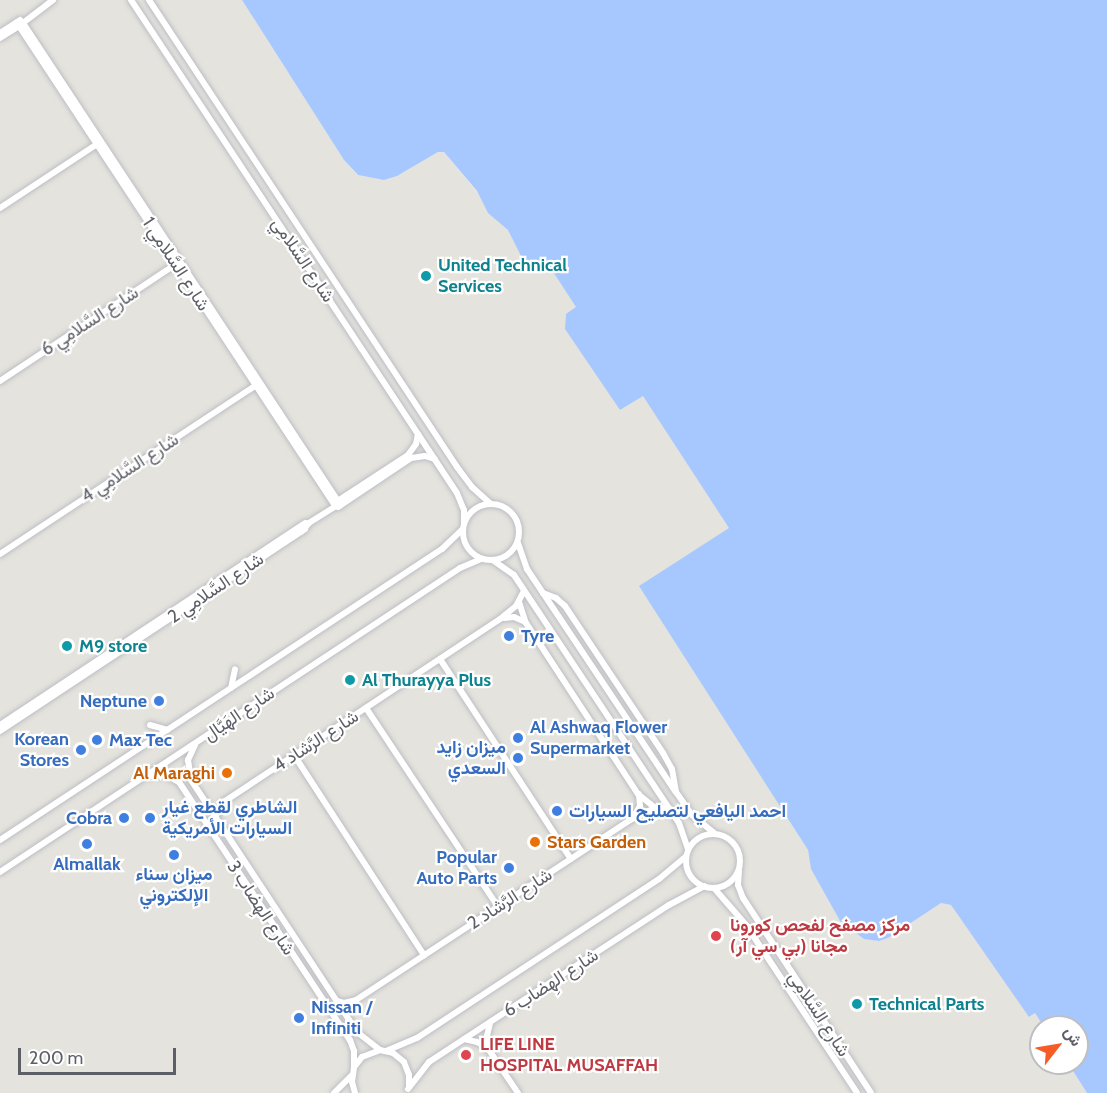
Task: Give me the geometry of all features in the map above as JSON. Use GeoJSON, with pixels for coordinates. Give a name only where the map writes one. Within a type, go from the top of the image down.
{"type":"FeatureCollection","features":[{"type":"Feature","properties":{"kind":"street"},"geometry":{"type":"LineString","coordinates":[[0,38],[52,0]]}},
{"type":"Feature","properties":{"kind":"street"},"geometry":{"type":"LineString","coordinates":[[0,33],[58,0]]}},
{"type":"Feature","properties":{"kind":"street","name":"شارع السَّلامِي"},"geometry":{"type":"LineString","coordinates":[[131,0],[460,498],[464,526]]}},
{"type":"Feature","properties":{"kind":"street","name":"شارع السَّلامِي"},"geometry":{"type":"LineString","coordinates":[[149,0],[457,467],[472,486],[491,504]]}},
{"type":"Feature","properties":{"kind":"street","name":"شارع السَّلامِي 1"},"geometry":{"type":"LineString","coordinates":[[20,23],[337,504]]}},
{"type":"Feature","properties":{"kind":"street"},"geometry":{"type":"LineString","coordinates":[[0,208],[98,143]]}},
{"type":"Feature","properties":{"kind":"street","name":"شارع السَّلامِي 6"},"geometry":{"type":"LineString","coordinates":[[0,381],[178,263]]}},
{"type":"Feature","properties":{"kind":"street","name":"شارع السَّلامِي 4"},"geometry":{"type":"LineString","coordinates":[[0,554],[258,384]]}},
{"type":"Feature","properties":{"kind":"street","name":"شارع السَّلامِي 2"},"geometry":{"type":"LineString","coordinates":[[0,731],[302,531],[309,523],[408,455],[416,444],[418,434]]}},
{"type":"Feature","properties":{"kind":"street","name":"شارع السَّلامِي 2"},"geometry":{"type":"LineString","coordinates":[[0,725],[411,458],[425,456],[435,459]]}},
{"type":"Feature","properties":{"kind":"street"},"geometry":{"type":"LineString","coordinates":[[491,504],[503,507],[514,515],[519,528],[518,543],[527,569],[676,792],[693,815],[714,833],[734,843],[740,856],[739,871],[729,883],[714,888],[704,886],[692,878],[679,823],[514,575],[494,561],[481,559],[469,550],[464,526],[477,508],[491,504]]}},
{"type":"Feature","properties":{"kind":"street","name":"شارع الهَيَّال"},"geometry":{"type":"LineString","coordinates":[[0,840],[442,549],[464,526]]}},
{"type":"Feature","properties":{"kind":"street"},"geometry":{"type":"LineString","coordinates":[[494,561],[508,555],[518,543]]}},
{"type":"Feature","properties":{"kind":"street","name":"شارع الهَيَّال"},"geometry":{"type":"LineString","coordinates":[[0,872],[460,568],[481,559]]}},
{"type":"Feature","properties":{"kind":"street","name":"شارع الرَّشاد 4"},"geometry":{"type":"LineString","coordinates":[[222,803],[500,619],[518,602],[524,591]]}},
{"type":"Feature","properties":{"kind":"street"},"geometry":{"type":"LineString","coordinates":[[543,593],[556,598],[565,606],[663,753],[672,769],[676,792]]}},
{"type":"Feature","properties":{"kind":"street"},"geometry":{"type":"LineString","coordinates":[[518,602],[526,623],[638,794],[655,808]]}},
{"type":"Feature","properties":{"kind":"street"},"geometry":{"type":"LineString","coordinates":[[500,619],[514,617],[526,623]]}},
{"type":"Feature","properties":{"kind":"street"},"geometry":{"type":"LineString","coordinates":[[440,659],[571,859]]}},
{"type":"Feature","properties":{"kind":"street"},"geometry":{"type":"LineString","coordinates":[[231,688],[235,669]]}},
{"type":"Feature","properties":{"kind":"street"},"geometry":{"type":"LineString","coordinates":[[366,708],[498,907]]}},
{"type":"Feature","properties":{"kind":"street"},"geometry":{"type":"LineString","coordinates":[[150,725],[167,730]]}},
{"type":"Feature","properties":{"kind":"street","name":"شارع الهِضاب 3"},"geometry":{"type":"LineString","coordinates":[[197,742],[188,760],[187,769],[197,789],[360,1035],[404,1062],[410,1075],[407,1091]]}},
{"type":"Feature","properties":{"kind":"street"},"geometry":{"type":"LineString","coordinates":[[294,755],[424,955]]}},
{"type":"Feature","properties":{"kind":"street","name":"شارع الهِضاب 3"},"geometry":{"type":"LineString","coordinates":[[145,777],[160,774],[172,776],[188,796],[350,1040],[354,1051],[354,1067]]}},
{"type":"Feature","properties":{"kind":"street"},"geometry":{"type":"LineString","coordinates":[[188,796],[189,788],[197,789]]}},
{"type":"Feature","properties":{"kind":"street"},"geometry":{"type":"LineString","coordinates":[[630,820],[640,806],[638,794]]}},
{"type":"Feature","properties":{"kind":"street"},"geometry":{"type":"LineString","coordinates":[[206,803],[222,803],[215,818]]}},
{"type":"Feature","properties":{"kind":"street","name":"شارع الرَّشاد 2"},"geometry":{"type":"LineString","coordinates":[[356,1000],[630,820],[655,808],[669,808]]}},
{"type":"Feature","properties":{"kind":"street"},"geometry":{"type":"LineString","coordinates":[[687,853],[699,837],[714,833]]}},
{"type":"Feature","properties":{"kind":"street","name":"شارع الهِضاب 6"},"geometry":{"type":"LineString","coordinates":[[354,1067],[362,1057],[417,1038],[659,879],[687,853]]}},
{"type":"Feature","properties":{"kind":"street","name":"شارع السَّلامِي"},"geometry":{"type":"LineString","coordinates":[[739,871],[738,885],[743,898],[871,1093]]}},
{"type":"Feature","properties":{"kind":"street","name":"شارع الهِضاب 6"},"geometry":{"type":"LineString","coordinates":[[407,1091],[429,1062],[669,905],[704,886]]}},
{"type":"Feature","properties":{"kind":"street","name":"شارع السَّلامِي"},"geometry":{"type":"LineString","coordinates":[[714,888],[746,925],[857,1093]]}},
{"type":"Feature","properties":{"kind":"street"},"geometry":{"type":"LineString","coordinates":[[337,1001],[344,1003],[356,1000]]}},
{"type":"Feature","properties":{"kind":"street"},"geometry":{"type":"LineString","coordinates":[[348,1019],[356,1000]]}},
{"type":"Feature","properties":{"kind":"street"},"geometry":{"type":"LineString","coordinates":[[489,1050],[487,1036],[490,1023]]}},
{"type":"Feature","properties":{"kind":"street"},"geometry":{"type":"LineString","coordinates":[[464,1039],[477,1042],[489,1050],[518,1093]]}},
{"type":"Feature","properties":{"kind":"street"},"geometry":{"type":"LineString","coordinates":[[354,1067],[352,1075],[355,1093]]}},
{"type":"Feature","properties":{"kind":"street"},"geometry":{"type":"LineString","coordinates":[[334,1093],[352,1075]]}},
{"type":"Feature","properties":{"kind":"shaded area"},"geometry":{"type":"Polygon","coordinates":[[[0,0],[242,0],[344,160],[357,175],[384,180],[397,176],[438,152],[444,152],[508,230],[534,268],[546,261],[577,308],[620,410],[643,395],[730,528],[640,586],[808,850],[811,869],[840,921],[864,939],[879,941],[888,938],[941,903],[951,905],[1029,1016],[1029,1075],[1076,1075],[1087,1093],[0,1093],[0,0]]]}},
{"type":"Feature","properties":{"kind":"water"},"geometry":{"type":"Polygon","coordinates":[[[242,0],[1107,0],[1107,1093],[1087,1093],[1076,1075],[1089,1075],[1089,1015],[1036,1015],[1035,1013],[1029,1017],[951,905],[941,903],[888,938],[879,941],[864,939],[840,921],[811,869],[808,850],[639,586],[729,528],[643,396],[620,410],[565,329],[566,314],[576,307],[546,261],[534,268],[521,256],[508,230],[488,213],[477,191],[444,152],[438,152],[397,176],[384,180],[358,175],[344,160],[242,0]]]}},
{"type":"Feature","properties":{"kind":"place","name":"United Technical Services"},"geometry":{"type":"Point","coordinates":[426,276]}},
{"type":"Feature","properties":{"kind":"place","name":"Tyre"},"geometry":{"type":"Point","coordinates":[509,636]}},
{"type":"Feature","properties":{"kind":"place","name":"M9 store"},"geometry":{"type":"Point","coordinates":[67,646]}},
{"type":"Feature","properties":{"kind":"place","name":"Al Thurayya Plus"},"geometry":{"type":"Point","coordinates":[350,680]}},
{"type":"Feature","properties":{"kind":"place","name":"Neptune"},"geometry":{"type":"Point","coordinates":[159,701]}},
{"type":"Feature","properties":{"kind":"place","name":"Al Ashwaq Flower Supermarket"},"geometry":{"type":"Point","coordinates":[518,738]}},
{"type":"Feature","properties":{"kind":"place","name":"Max Tec"},"geometry":{"type":"Point","coordinates":[97,740]}},
{"type":"Feature","properties":{"kind":"place","name":"Korean Stores"},"geometry":{"type":"Point","coordinates":[81,750]}},
{"type":"Feature","properties":{"kind":"place","name":"ميزان زايد السعدي"},"geometry":{"type":"Point","coordinates":[518,758]}},
{"type":"Feature","properties":{"kind":"place","name":"Al Maraghi"},"geometry":{"type":"Point","coordinates":[227,773]}},
{"type":"Feature","properties":{"kind":"place","name":"احمد اليافعي لتصليح السيارات"},"geometry":{"type":"Point","coordinates":[557,811]}},
{"type":"Feature","properties":{"kind":"place","name":"Cobra"},"geometry":{"type":"Point","coordinates":[124,818]}},
{"type":"Feature","properties":{"kind":"place","name":"الشاطري لقطع غيار السيارات الأمريكية"},"geometry":{"type":"Point","coordinates":[150,818]}},
{"type":"Feature","properties":{"kind":"place","name":"Stars Garden"},"geometry":{"type":"Point","coordinates":[535,842]}},
{"type":"Feature","properties":{"kind":"place","name":"Almallak"},"geometry":{"type":"Point","coordinates":[87,844]}},
{"type":"Feature","properties":{"kind":"place","name":"ميزان سناء الإلكتروني"},"geometry":{"type":"Point","coordinates":[174,855]}},
{"type":"Feature","properties":{"kind":"place","name":"Popular Auto Parts"},"geometry":{"type":"Point","coordinates":[509,868]}},
{"type":"Feature","properties":{"kind":"place","name":"مركز مصفح لفحص كورونا (بي سي آر) مجانا"},"geometry":{"type":"Point","coordinates":[716,936]}},
{"type":"Feature","properties":{"kind":"place","name":"Technical Parts"},"geometry":{"type":"Point","coordinates":[857,1004]}},
{"type":"Feature","properties":{"kind":"place","name":"Nissan / Infiniti"},"geometry":{"type":"Point","coordinates":[299,1018]}},
{"type":"Feature","properties":{"kind":"place","name":"LIFE LINE HOSPITAL MUSAFFAH"},"geometry":{"type":"Point","coordinates":[466,1055]}}]}
